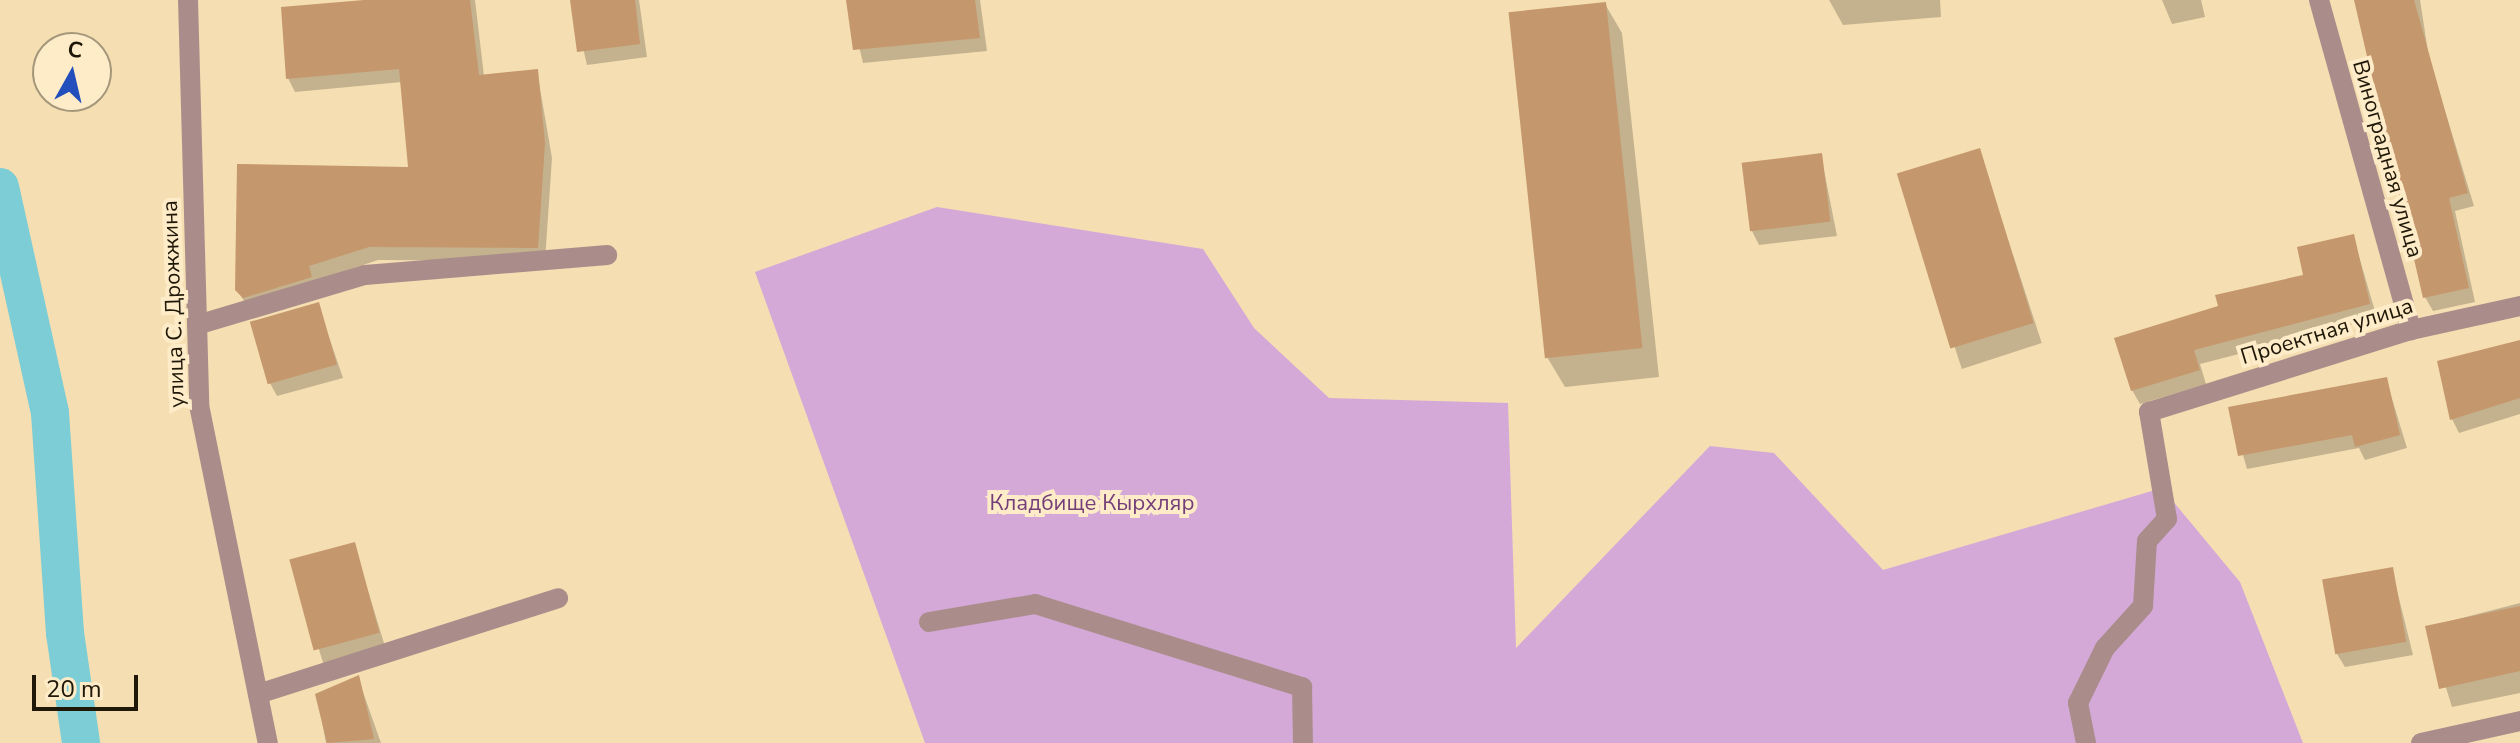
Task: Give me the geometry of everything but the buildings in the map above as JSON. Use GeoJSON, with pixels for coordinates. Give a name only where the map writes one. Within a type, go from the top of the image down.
{"type":"FeatureCollection","features":[{"type":"Feature","properties":{"kind":"street","name":"улица С. Дрожжина"},"geometry":{"type":"LineString","coordinates":[[188,0],[199,405],[268,743]]}},
{"type":"Feature","properties":{"kind":"street","name":"Виноградная улица"},"geometry":{"type":"LineString","coordinates":[[2319,0],[2411,330]]}},
{"type":"Feature","properties":{"kind":"street"},"geometry":{"type":"LineString","coordinates":[[197,325],[365,275],[607,255]]}},
{"type":"Feature","properties":{"kind":"street","name":"Проектная улица"},"geometry":{"type":"LineString","coordinates":[[2086,743],[2078,703],[2105,648],[2143,606],[2147,541],[2167,519],[2149,412],[2411,330],[2520,306]]}},
{"type":"Feature","properties":{"kind":"street"},"geometry":{"type":"LineString","coordinates":[[258,694],[558,598]]}},
{"type":"Feature","properties":{"kind":"street"},"geometry":{"type":"LineString","coordinates":[[929,622],[1035,604],[1229,663],[1302,687],[1303,743]]}},
{"type":"Feature","properties":{"kind":"street"},"geometry":{"type":"LineString","coordinates":[[2421,743],[2520,721]]}},
{"type":"Feature","properties":{"kind":"green space","name":"Кладбище Кырхляр"},"geometry":{"type":"Polygon","coordinates":[[[937,207],[1203,249],[1254,328],[1329,398],[1508,403],[1516,648],[1710,446],[1774,453],[1883,570],[2162,488],[2240,582],[2303,743],[925,743],[755,272],[937,207]]]}},
{"type":"Feature","properties":{"kind":"waterway"},"geometry":{"type":"LineString","coordinates":[[0,187],[50,413],[65,633],[81,743]]}}]}
